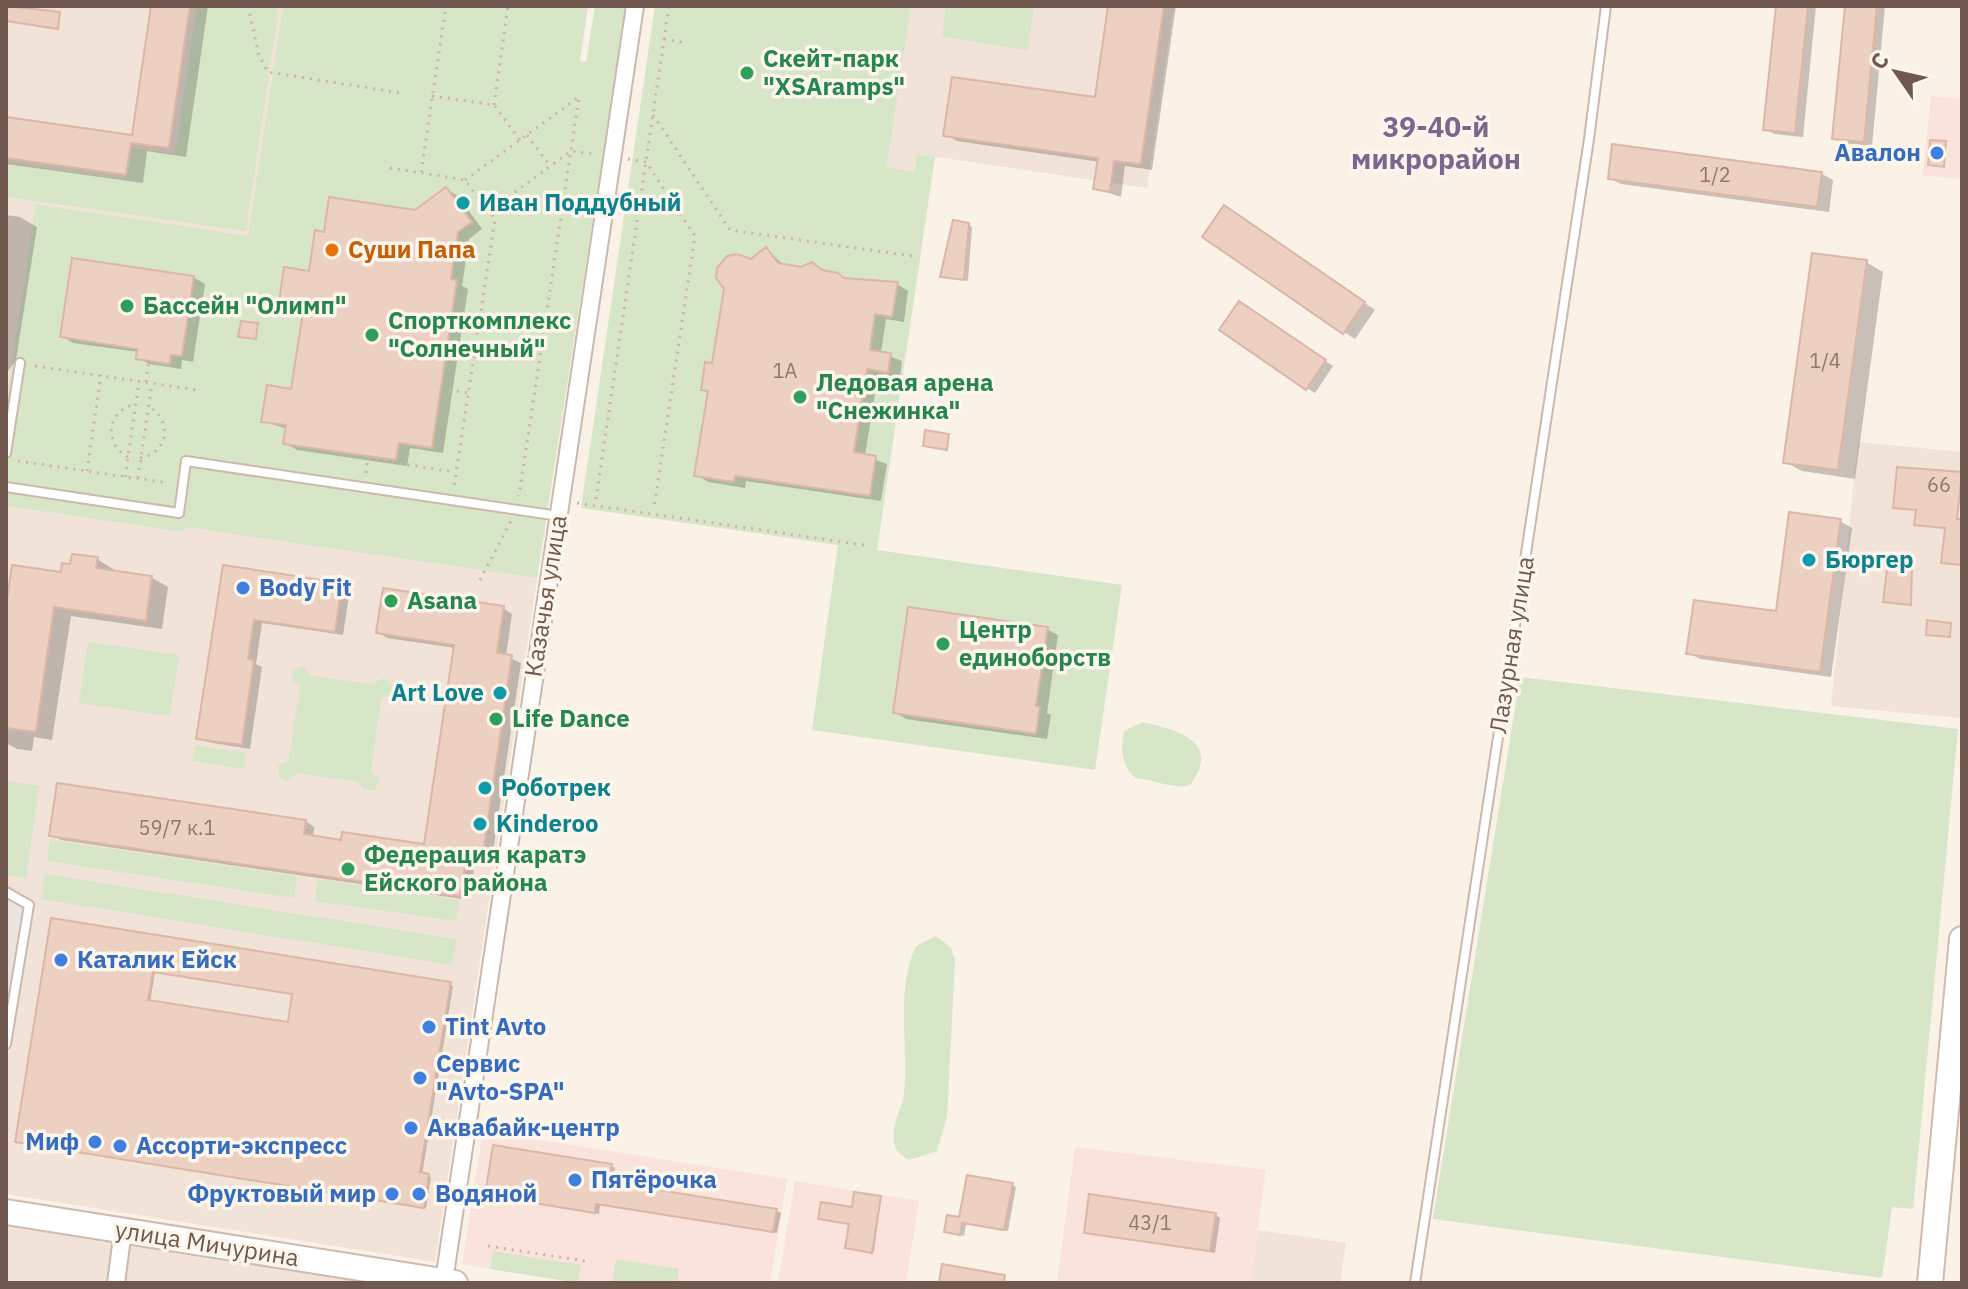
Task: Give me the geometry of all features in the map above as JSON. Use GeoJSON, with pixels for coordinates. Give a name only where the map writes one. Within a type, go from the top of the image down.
{"type":"FeatureCollection","features":[{"type":"Feature","properties":{"kind":"street","name":"Казачья улица"},"geometry":{"type":"LineString","coordinates":[[441,1282],[635,6]]}},
{"type":"Feature","properties":{"kind":"street"},"geometry":{"type":"LineString","coordinates":[[1930,1283],[1962,939]]}},
{"type":"Feature","properties":{"kind":"street","name":"улица Мичурина"},"geometry":{"type":"LineString","coordinates":[[6,1212],[441,1282]]}},
{"type":"Feature","properties":{"kind":"street"},"geometry":{"type":"LineString","coordinates":[[116,1283],[123,1230]]}},
{"type":"Feature","properties":{"kind":"lane","name":"Лазурная улица"},"geometry":{"type":"LineString","coordinates":[[1415,1283],[1589,139],[1606,6]]}},
{"type":"Feature","properties":{"kind":"lane"},"geometry":{"type":"LineString","coordinates":[[6,456],[20,363]]}},
{"type":"Feature","properties":{"kind":"lane"},"geometry":{"type":"LineString","coordinates":[[6,487],[179,513],[186,461],[517,510],[560,508]]}},
{"type":"Feature","properties":{"kind":"lane"},"geometry":{"type":"LineString","coordinates":[[6,892],[29,905],[6,1044]]}},
{"type":"Feature","properties":{"kind":"path"},"geometry":{"type":"LineString","coordinates":[[248,6],[259,56],[268,72],[401,93]]}},
{"type":"Feature","properties":{"kind":"path"},"geometry":{"type":"LineString","coordinates":[[421,173],[446,6]]}},
{"type":"Feature","properties":{"kind":"path"},"geometry":{"type":"LineString","coordinates":[[508,6],[494,105],[520,140]]}},
{"type":"Feature","properties":{"kind":"path"},"geometry":{"type":"LineString","coordinates":[[596,499],[669,6]]}},
{"type":"Feature","properties":{"kind":"path"},"geometry":{"type":"LineString","coordinates":[[664,39],[685,43]]}},
{"type":"Feature","properties":{"kind":"path"},"geometry":{"type":"LineString","coordinates":[[432,96],[494,105]]}},
{"type":"Feature","properties":{"kind":"path"},"geometry":{"type":"LineString","coordinates":[[465,180],[579,97],[517,510],[480,580]]}},
{"type":"Feature","properties":{"kind":"path"},"geometry":{"type":"LineString","coordinates":[[653,115],[730,230],[912,256]]}},
{"type":"Feature","properties":{"kind":"path"},"geometry":{"type":"LineString","coordinates":[[527,135],[550,166]]}},
{"type":"Feature","properties":{"kind":"path"},"geometry":{"type":"LineString","coordinates":[[489,211],[571,151]]}},
{"type":"Feature","properties":{"kind":"path"},"geometry":{"type":"LineString","coordinates":[[646,162],[695,236],[654,508]]}},
{"type":"Feature","properties":{"kind":"path"},"geometry":{"type":"LineString","coordinates":[[390,168],[465,180],[495,219],[452,500]]}},
{"type":"Feature","properties":{"kind":"path"},"geometry":{"type":"LineString","coordinates":[[146,382],[149,361]]}},
{"type":"Feature","properties":{"kind":"path"},"geometry":{"type":"LineString","coordinates":[[20,363],[197,390]]}},
{"type":"Feature","properties":{"kind":"path"},"geometry":{"type":"LineString","coordinates":[[87,471],[101,375]]}},
{"type":"Feature","properties":{"kind":"path"},"geometry":{"type":"LineString","coordinates":[[125,477],[139,381]]}},
{"type":"Feature","properties":{"kind":"path"},"geometry":{"type":"LineString","coordinates":[[137,479],[152,383]]}},
{"type":"Feature","properties":{"kind":"path"},"geometry":{"type":"LineString","coordinates":[[441,389],[468,393]]}},
{"type":"Feature","properties":{"kind":"path"},"geometry":{"type":"LineString","coordinates":[[128,457],[115,446],[111,426],[118,412],[135,404]]}},
{"type":"Feature","properties":{"kind":"path"},"geometry":{"type":"LineString","coordinates":[[140,458],[157,450],[165,436],[161,416],[148,406]]}},
{"type":"Feature","properties":{"kind":"path"},"geometry":{"type":"LineString","coordinates":[[6,456],[183,485]]}},
{"type":"Feature","properties":{"kind":"path"},"geometry":{"type":"LineString","coordinates":[[365,477],[368,458],[457,472]]}},
{"type":"Feature","properties":{"kind":"path"},"geometry":{"type":"LineString","coordinates":[[560,508],[870,546]]}},
{"type":"Feature","properties":{"kind":"path"},"geometry":{"type":"LineString","coordinates":[[488,1246],[591,1262]]}},
{"type":"Feature","properties":{"kind":"shaded area"},"geometry":{"type":"Polygon","coordinates":[[[6,6],[283,6],[249,236],[6,401],[6,6]]]}},
{"type":"Feature","properties":{"kind":"shaded area"},"geometry":{"type":"Polygon","coordinates":[[[911,6],[1174,6],[1147,188],[917,154],[914,172],[887,168],[911,6]]]}},
{"type":"Feature","properties":{"kind":"shaded area"},"geometry":{"type":"Polygon","coordinates":[[[1931,96],[1962,99],[1962,179],[1923,175],[1931,96]]]}},
{"type":"Feature","properties":{"kind":"shaded area"},"geometry":{"type":"Polygon","coordinates":[[[1858,442],[1962,452],[1960,718],[1831,706],[1858,442]]]}},
{"type":"Feature","properties":{"kind":"shaded area"},"geometry":{"type":"Polygon","coordinates":[[[6,506],[184,532],[185,527],[545,526],[435,1262],[6,1194],[6,506]]]}},
{"type":"Feature","properties":{"kind":"shaded area"},"geometry":{"type":"Polygon","coordinates":[[[6,890],[26,894],[6,1015],[6,890]]]}},
{"type":"Feature","properties":{"kind":"shaded area"},"geometry":{"type":"Polygon","coordinates":[[[483,1131],[787,1179],[770,1283],[579,1283],[462,1264],[483,1131]]]}},
{"type":"Feature","properties":{"kind":"shaded area"},"geometry":{"type":"Polygon","coordinates":[[[1075,1147],[1266,1170],[1250,1283],[1057,1283],[1075,1147]]]}},
{"type":"Feature","properties":{"kind":"shaded area"},"geometry":{"type":"Polygon","coordinates":[[[795,1181],[919,1201],[906,1283],[778,1283],[795,1181]]]}},
{"type":"Feature","properties":{"kind":"shaded area"},"geometry":{"type":"Polygon","coordinates":[[[6,1224],[372,1283],[6,1283],[6,1224]]]}},
{"type":"Feature","properties":{"kind":"shaded area"},"geometry":{"type":"Polygon","coordinates":[[[1258,1230],[1346,1243],[1340,1283],[1250,1283],[1258,1230]]]}},
{"type":"Feature","properties":{"kind":"green space"},"geometry":{"type":"Polygon","coordinates":[[[197,6],[279,6],[246,231],[6,197],[6,162],[126,180],[132,148],[175,154],[197,6]]]}},
{"type":"Feature","properties":{"kind":"green space"},"geometry":{"type":"Polygon","coordinates":[[[283,6],[588,6],[580,61],[586,62],[595,6],[626,6],[537,578],[186,527],[184,532],[6,506],[6,401],[36,204],[248,236],[283,6]]]}},
{"type":"Feature","properties":{"kind":"green space"},"geometry":{"type":"Polygon","coordinates":[[[655,6],[911,6],[887,167],[914,172],[917,154],[935,157],[877,550],[1122,585],[1095,770],[812,730],[838,545],[581,508],[655,6]]]}},
{"type":"Feature","properties":{"kind":"green space"},"geometry":{"type":"Polygon","coordinates":[[[946,6],[1034,6],[1028,50],[942,37],[946,6]]]}},
{"type":"Feature","properties":{"kind":"green space"},"geometry":{"type":"Polygon","coordinates":[[[88,642],[179,655],[170,716],[79,703],[88,642]]]}},
{"type":"Feature","properties":{"kind":"green space"},"geometry":{"type":"Polygon","coordinates":[[[303,665],[312,676],[372,684],[384,678],[392,684],[391,694],[381,699],[371,771],[379,780],[375,790],[365,791],[358,782],[298,773],[287,781],[279,776],[278,766],[289,760],[300,686],[293,681],[292,671],[303,665]]]}},
{"type":"Feature","properties":{"kind":"green space"},"geometry":{"type":"Polygon","coordinates":[[[1520,677],[1958,729],[1913,1209],[1892,1207],[1882,1278],[1433,1219],[1520,677]]]}},
{"type":"Feature","properties":{"kind":"green space"},"geometry":{"type":"Polygon","coordinates":[[[1143,722],[1182,734],[1198,748],[1201,758],[1199,770],[1190,785],[1170,785],[1135,778],[1127,768],[1122,744],[1124,731],[1143,722]]]}},
{"type":"Feature","properties":{"kind":"green space"},"geometry":{"type":"Polygon","coordinates":[[[195,745],[247,753],[244,769],[192,761],[195,745]]]}},
{"type":"Feature","properties":{"kind":"green space"},"geometry":{"type":"Polygon","coordinates":[[[6,781],[39,786],[26,878],[6,875],[6,781]]]}},
{"type":"Feature","properties":{"kind":"green space"},"geometry":{"type":"Polygon","coordinates":[[[50,840],[297,876],[294,898],[47,861],[50,840]]]}},
{"type":"Feature","properties":{"kind":"green space"},"geometry":{"type":"Polygon","coordinates":[[[45,874],[457,939],[452,965],[41,899],[45,874]]]}},
{"type":"Feature","properties":{"kind":"green space"},"geometry":{"type":"Polygon","coordinates":[[[318,879],[459,900],[456,921],[315,901],[318,879]]]}},
{"type":"Feature","properties":{"kind":"green space"},"geometry":{"type":"Polygon","coordinates":[[[936,936],[950,947],[955,959],[947,1117],[937,1151],[909,1160],[897,1151],[893,1135],[904,1094],[906,981],[916,946],[936,936]]]}},
{"type":"Feature","properties":{"kind":"green space"},"geometry":{"type":"Polygon","coordinates":[[[493,1251],[581,1265],[578,1283],[490,1269],[493,1251]]]}},
{"type":"Feature","properties":{"kind":"green space"},"geometry":{"type":"Polygon","coordinates":[[[616,1259],[679,1269],[677,1283],[612,1283],[616,1259]]]}},
{"type":"Feature","properties":{"kind":"building"},"geometry":{"type":"Polygon","coordinates":[[[6,6],[60,12],[58,29],[6,21],[6,6]]]}},
{"type":"Feature","properties":{"kind":"building"},"geometry":{"type":"Polygon","coordinates":[[[151,6],[190,6],[169,148],[131,143],[126,175],[6,158],[6,117],[132,135],[151,6]]]}},
{"type":"Feature","properties":{"kind":"building"},"geometry":{"type":"Polygon","coordinates":[[[1108,6],[1164,6],[1141,164],[1114,161],[1110,192],[1093,189],[1098,158],[943,136],[952,77],[1095,97],[1108,6]]]}},
{"type":"Feature","properties":{"kind":"building"},"geometry":{"type":"Polygon","coordinates":[[[1776,6],[1808,6],[1795,133],[1763,130],[1776,6]]]}},
{"type":"Feature","properties":{"kind":"building"},"geometry":{"type":"Polygon","coordinates":[[[1845,6],[1877,6],[1864,142],[1832,139],[1845,6]]]}},
{"type":"Feature","properties":{"kind":"building","name":"Авалон"},"geometry":{"type":"Polygon","coordinates":[[[1930,140],[1946,141],[1944,167],[1928,165],[1930,140]]]}},
{"type":"Feature","properties":{"kind":"building"},"geometry":{"type":"Polygon","coordinates":[[[1612,144],[1822,172],[1817,207],[1608,179],[1612,144]]]}},
{"type":"Feature","properties":{"kind":"building"},"geometry":{"type":"Polygon","coordinates":[[[446,187],[472,222],[458,232],[451,279],[457,280],[432,448],[399,443],[396,460],[283,444],[286,425],[261,422],[267,385],[291,389],[304,306],[279,302],[284,267],[309,271],[315,230],[324,232],[329,197],[415,210],[446,187]]]}},
{"type":"Feature","properties":{"kind":"building"},"geometry":{"type":"Polygon","coordinates":[[[1224,205],[1365,302],[1343,334],[1202,237],[1224,205]]]}},
{"type":"Feature","properties":{"kind":"building"},"geometry":{"type":"Polygon","coordinates":[[[953,220],[969,223],[964,280],[940,277],[953,220]]]}},
{"type":"Feature","properties":{"kind":"building"},"geometry":{"type":"Polygon","coordinates":[[[766,247],[778,263],[801,267],[812,262],[822,270],[838,273],[844,278],[898,282],[892,317],[875,314],[870,350],[891,353],[888,373],[867,369],[854,452],[876,456],[870,496],[735,476],[734,482],[694,476],[708,391],[701,390],[705,362],[712,363],[724,289],[716,278],[717,268],[727,256],[737,254],[751,259],[766,247]]]}},
{"type":"Feature","properties":{"kind":"building"},"geometry":{"type":"Polygon","coordinates":[[[1812,253],[1867,260],[1838,470],[1783,463],[1812,253]]]}},
{"type":"Feature","properties":{"kind":"building","name":"Бассейн \"Олимп\""},"geometry":{"type":"Polygon","coordinates":[[[72,258],[194,276],[182,356],[171,355],[170,364],[136,359],[137,349],[60,337],[72,258]]]}},
{"type":"Feature","properties":{"kind":"building"},"geometry":{"type":"Polygon","coordinates":[[[1239,301],[1326,360],[1306,390],[1219,330],[1239,301]]]}},
{"type":"Feature","properties":{"kind":"building"},"geometry":{"type":"Polygon","coordinates":[[[241,321],[258,323],[256,339],[238,337],[241,321]]]}},
{"type":"Feature","properties":{"kind":"building"},"geometry":{"type":"Polygon","coordinates":[[[925,430],[949,434],[947,450],[923,446],[925,430]]]}},
{"type":"Feature","properties":{"kind":"building"},"geometry":{"type":"Polygon","coordinates":[[[1897,467],[1962,472],[1957,519],[1962,519],[1962,565],[1941,563],[1945,528],[1914,525],[1916,510],[1893,508],[1897,467]]]}},
{"type":"Feature","properties":{"kind":"building","name":"Бюргер"},"geometry":{"type":"Polygon","coordinates":[[[1789,512],[1841,519],[1820,672],[1686,654],[1694,600],[1776,611],[1789,512]]]}},
{"type":"Feature","properties":{"kind":"building"},"geometry":{"type":"Polygon","coordinates":[[[72,554],[98,557],[96,568],[152,576],[146,621],[54,607],[36,732],[6,728],[6,606],[12,565],[61,572],[62,563],[70,564],[72,554]]]}},
{"type":"Feature","properties":{"kind":"building"},"geometry":{"type":"Polygon","coordinates":[[[1888,560],[1912,563],[1911,605],[1883,602],[1888,560]]]}},
{"type":"Feature","properties":{"kind":"building"},"geometry":{"type":"Polygon","coordinates":[[[223,565],[342,583],[335,632],[254,620],[248,659],[254,660],[242,745],[196,739],[223,565]]]}},
{"type":"Feature","properties":{"kind":"building"},"geometry":{"type":"Polygon","coordinates":[[[383,588],[504,606],[497,653],[512,655],[482,861],[466,859],[460,896],[49,836],[57,783],[306,820],[304,834],[341,840],[342,832],[424,844],[454,645],[376,633],[383,588]]]}},
{"type":"Feature","properties":{"kind":"building"},"geometry":{"type":"Polygon","coordinates":[[[908,607],[1048,627],[1036,706],[1040,707],[1036,734],[893,713],[908,607]]]}},
{"type":"Feature","properties":{"kind":"building"},"geometry":{"type":"Polygon","coordinates":[[[1927,620],[1951,623],[1950,637],[1926,635],[1927,620]]]}},
{"type":"Feature","properties":{"kind":"building"},"geometry":{"type":"Polygon","coordinates":[[[51,918],[451,982],[420,1172],[429,1174],[424,1208],[15,1142],[51,918]],[[153,972],[148,1000],[288,1022],[292,994],[153,972]]]}},
{"type":"Feature","properties":{"kind":"building"},"geometry":{"type":"Polygon","coordinates":[[[493,1145],[612,1164],[609,1182],[777,1209],[773,1232],[596,1204],[595,1213],[485,1195],[493,1145]]]}},
{"type":"Feature","properties":{"kind":"building"},"geometry":{"type":"Polygon","coordinates":[[[967,1175],[1013,1183],[1004,1230],[962,1223],[960,1235],[944,1232],[947,1215],[959,1217],[967,1175]]]}},
{"type":"Feature","properties":{"kind":"building"},"geometry":{"type":"Polygon","coordinates":[[[854,1192],[881,1196],[872,1253],[845,1248],[849,1224],[818,1219],[821,1202],[852,1207],[854,1192]]]}},
{"type":"Feature","properties":{"kind":"building"},"geometry":{"type":"Polygon","coordinates":[[[1089,1194],[1216,1213],[1210,1251],[1084,1233],[1089,1194]]]}},
{"type":"Feature","properties":{"kind":"building"},"geometry":{"type":"Polygon","coordinates":[[[942,1264],[1005,1275],[1004,1283],[939,1283],[942,1264]]]}},
{"type":"Feature","properties":{"kind":"place","name":"Скейт-парк \"XSAramps\""},"geometry":{"type":"Point","coordinates":[747,73]}},
{"type":"Feature","properties":{"kind":"place","name":"Авалон"},"geometry":{"type":"Point","coordinates":[1937,153]}},
{"type":"Feature","properties":{"kind":"place","name":"Иван Поддубный"},"geometry":{"type":"Point","coordinates":[463,203]}},
{"type":"Feature","properties":{"kind":"place","name":"Суши Папа"},"geometry":{"type":"Point","coordinates":[332,250]}},
{"type":"Feature","properties":{"kind":"place","name":"Бассейн \"Олимп\""},"geometry":{"type":"Point","coordinates":[127,306]}},
{"type":"Feature","properties":{"kind":"place","name":"Спорткомплекс \"Солнечный\""},"geometry":{"type":"Point","coordinates":[372,335]}},
{"type":"Feature","properties":{"kind":"place","name":"Ледовая арена \"Снежинка\""},"geometry":{"type":"Point","coordinates":[800,397]}},
{"type":"Feature","properties":{"kind":"place","name":"Бюргер"},"geometry":{"type":"Point","coordinates":[1809,560]}},
{"type":"Feature","properties":{"kind":"place","name":"Body Fit"},"geometry":{"type":"Point","coordinates":[243,588]}},
{"type":"Feature","properties":{"kind":"place","name":"Asana"},"geometry":{"type":"Point","coordinates":[391,601]}},
{"type":"Feature","properties":{"kind":"place","name":"Центр единоборств"},"geometry":{"type":"Point","coordinates":[943,644]}},
{"type":"Feature","properties":{"kind":"place","name":"Art Love"},"geometry":{"type":"Point","coordinates":[500,693]}},
{"type":"Feature","properties":{"kind":"place","name":"Life Dance"},"geometry":{"type":"Point","coordinates":[496,719]}},
{"type":"Feature","properties":{"kind":"place","name":"Роботрек"},"geometry":{"type":"Point","coordinates":[485,788]}},
{"type":"Feature","properties":{"kind":"place","name":"Kinderoo"},"geometry":{"type":"Point","coordinates":[480,824]}},
{"type":"Feature","properties":{"kind":"place","name":"Федерация каратэ Ейского района"},"geometry":{"type":"Point","coordinates":[348,869]}},
{"type":"Feature","properties":{"kind":"place","name":"Каталик Ейск"},"geometry":{"type":"Point","coordinates":[61,960]}},
{"type":"Feature","properties":{"kind":"place","name":"Tint Avto"},"geometry":{"type":"Point","coordinates":[429,1027]}},
{"type":"Feature","properties":{"kind":"place","name":"Сервис \"Avto-SPA\""},"geometry":{"type":"Point","coordinates":[420,1078]}},
{"type":"Feature","properties":{"kind":"place","name":"Аквабайк-центр"},"geometry":{"type":"Point","coordinates":[411,1128]}},
{"type":"Feature","properties":{"kind":"place","name":"Миф"},"geometry":{"type":"Point","coordinates":[95,1142]}},
{"type":"Feature","properties":{"kind":"place","name":"Ассорти-экспресс"},"geometry":{"type":"Point","coordinates":[120,1146]}},
{"type":"Feature","properties":{"kind":"place","name":"Пятёрочка"},"geometry":{"type":"Point","coordinates":[575,1180]}},
{"type":"Feature","properties":{"kind":"place","name":"Фруктовый мир"},"geometry":{"type":"Point","coordinates":[392,1194]}},
{"type":"Feature","properties":{"kind":"place","name":"Водяной"},"geometry":{"type":"Point","coordinates":[419,1194]}},
{"type":"Feature","properties":{"kind":"district","name":"39-40-й микрорайон"},"geometry":{"type":"Point","coordinates":[1436,143]}}]}
